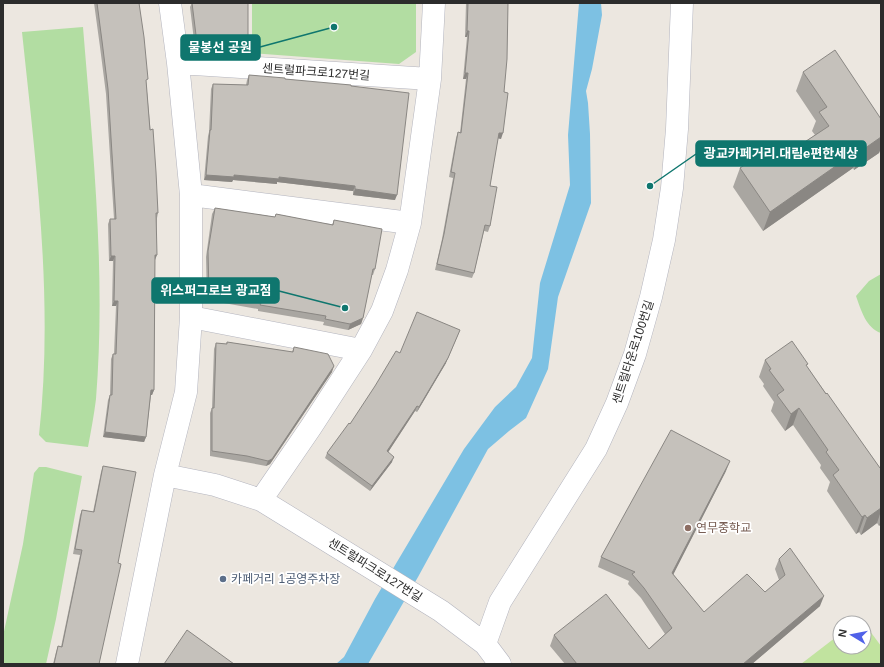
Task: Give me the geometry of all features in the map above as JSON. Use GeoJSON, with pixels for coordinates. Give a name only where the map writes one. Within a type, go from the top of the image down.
{"type":"FeatureCollection","features":[{"type":"Feature","properties":{"kind":"street"},"geometry":{"type":"LineString","coordinates":[[127,664],[165,475],[186,392],[191,317],[191,195],[178,63],[170,3]]}},
{"type":"Feature","properties":{"kind":"street"},"geometry":{"type":"LineString","coordinates":[[261,500],[311,428],[361,350],[382,311],[397,270],[410,223],[430,79],[434,3]]}},
{"type":"Feature","properties":{"kind":"street","name":"센트럴타운로100번길"},"geometry":{"type":"LineString","coordinates":[[485,644],[500,602],[596,449],[617,402],[635,354],[651,296],[664,240],[672,188],[677,129],[682,3]]}},
{"type":"Feature","properties":{"kind":"street","name":"센트럴파크로127번길"},"geometry":{"type":"LineString","coordinates":[[178,63],[430,79]]}},
{"type":"Feature","properties":{"kind":"street"},"geometry":{"type":"LineString","coordinates":[[191,195],[410,223]]}},
{"type":"Feature","properties":{"kind":"street"},"geometry":{"type":"LineString","coordinates":[[191,317],[361,350]]}},
{"type":"Feature","properties":{"kind":"street","name":"센트럴파크로127번길"},"geometry":{"type":"LineString","coordinates":[[165,475],[215,485],[261,500],[429,603],[485,644]]}},
{"type":"Feature","properties":{"kind":"street"},"geometry":{"type":"LineString","coordinates":[[485,644],[500,664]]}},
{"type":"Feature","properties":{"kind":"green space"},"geometry":{"type":"Polygon","coordinates":[[[252,3],[416,3],[416,52],[399,64],[252,53],[252,3]]]}},
{"type":"Feature","properties":{"kind":"green space"},"geometry":{"type":"Polygon","coordinates":[[[83,27],[97,213],[100,306],[96,399],[88,447],[46,442],[39,435],[45,334],[44,284],[33,132],[22,32],[83,27]]]}},
{"type":"Feature","properties":{"kind":"green space"},"geometry":{"type":"Polygon","coordinates":[[[881,274],[881,333],[876,331],[868,323],[862,313],[856,296],[869,281],[881,274]]]}},
{"type":"Feature","properties":{"kind":"green space"},"geometry":{"type":"Polygon","coordinates":[[[39,467],[46,467],[82,476],[56,619],[46,664],[3,664],[3,636],[23,544],[34,473],[39,467]]]}},
{"type":"Feature","properties":{"kind":"green space"},"geometry":{"type":"Polygon","coordinates":[[[872,634],[881,646],[881,664],[801,664],[832,640],[832,655],[872,655],[872,634]]]}},
{"type":"Feature","properties":{"kind":"water"},"geometry":{"type":"Polygon","coordinates":[[[579,3],[601,3],[602,15],[592,69],[586,91],[590,134],[591,203],[558,297],[548,369],[526,418],[488,449],[418,577],[368,664],[336,664],[344,657],[375,599],[464,449],[495,407],[516,387],[532,358],[540,283],[570,185],[568,135],[579,3]]]}},
{"type":"Feature","properties":{"kind":"building"},"geometry":{"type":"Polygon","coordinates":[[[97,3],[139,3],[144,37],[148,79],[146,80],[150,130],[153,129],[158,213],[156,213],[157,255],[155,255],[154,390],[151,390],[146,437],[105,432],[110,395],[112,395],[113,354],[116,354],[118,301],[114,301],[115,256],[111,256],[110,219],[116,219],[108,89],[97,3]]]}},
{"type":"Feature","properties":{"kind":"building"},"geometry":{"type":"Polygon","coordinates":[[[192,3],[248,3],[248,44],[197,43],[192,3]]]}},
{"type":"Feature","properties":{"kind":"building"},"geometry":{"type":"Polygon","coordinates":[[[468,3],[508,3],[507,59],[504,92],[508,93],[503,133],[499,133],[490,186],[497,187],[490,226],[485,225],[474,273],[437,264],[455,173],[451,172],[458,132],[461,133],[468,73],[465,73],[469,31],[467,31],[468,3]]]}},
{"type":"Feature","properties":{"kind":"building"},"geometry":{"type":"Polygon","coordinates":[[[835,50],[881,119],[881,137],[861,151],[860,149],[770,212],[740,168],[765,151],[768,155],[786,143],[791,151],[829,126],[819,112],[827,107],[803,72],[835,50]]]}},
{"type":"Feature","properties":{"kind":"building"},"geometry":{"type":"Polygon","coordinates":[[[249,75],[351,85],[409,93],[397,195],[355,189],[355,186],[279,177],[279,179],[234,175],[234,177],[206,175],[211,130],[213,84],[248,85],[249,75]]]}},
{"type":"Feature","properties":{"kind":"building"},"geometry":{"type":"Polygon","coordinates":[[[215,208],[275,217],[276,214],[333,225],[334,220],[382,229],[375,269],[373,269],[363,318],[350,324],[325,319],[326,316],[260,305],[261,303],[209,294],[208,251],[215,208]]]}},
{"type":"Feature","properties":{"kind":"building"},"geometry":{"type":"Polygon","coordinates":[[[417,312],[460,330],[448,358],[419,407],[417,406],[387,451],[394,457],[372,486],[327,453],[349,423],[350,424],[396,351],[400,353],[417,312]]]}},
{"type":"Feature","properties":{"kind":"building"},"geometry":{"type":"Polygon","coordinates":[[[792,341],[826,394],[827,393],[880,468],[881,467],[881,508],[867,518],[865,515],[862,517],[833,475],[839,470],[826,452],[828,450],[799,408],[791,414],[777,395],[784,390],[769,370],[771,369],[765,360],[792,341]]]}},
{"type":"Feature","properties":{"kind":"building"},"geometry":{"type":"Polygon","coordinates":[[[227,342],[293,352],[294,347],[328,354],[334,366],[272,459],[268,461],[247,456],[212,451],[212,408],[214,408],[216,343],[227,344],[227,342]]]}},
{"type":"Feature","properties":{"kind":"building"},"geometry":{"type":"Polygon","coordinates":[[[671,430],[730,461],[672,573],[704,612],[747,574],[765,592],[785,575],[779,559],[790,548],[824,596],[743,664],[577,664],[554,635],[606,594],[649,649],[672,628],[644,588],[632,574],[635,572],[601,557],[671,430]]]}},
{"type":"Feature","properties":{"kind":"building"},"geometry":{"type":"Polygon","coordinates":[[[103,466],[136,472],[118,563],[121,564],[99,664],[54,664],[58,646],[62,647],[82,550],[75,549],[82,510],[94,512],[103,466]]]}},
{"type":"Feature","properties":{"kind":"building"},"geometry":{"type":"Polygon","coordinates":[[[187,630],[234,664],[164,664],[187,630]]]}},
{"type":"Feature","properties":{"kind":"place","name":"물봉선 공원"},"geometry":{"type":"Point","coordinates":[334,27]}},
{"type":"Feature","properties":{"kind":"place","name":"광교카페거리.대림e편한세상"},"geometry":{"type":"Point","coordinates":[650,186]}},
{"type":"Feature","properties":{"kind":"place","name":"위스퍼그로브 광교점"},"geometry":{"type":"Point","coordinates":[345,308]}},
{"type":"Feature","properties":{"kind":"place","name":"연무중학교"},"geometry":{"type":"Point","coordinates":[688,528]}},
{"type":"Feature","properties":{"kind":"place","name":"카페거리 1공영주차장"},"geometry":{"type":"Point","coordinates":[223,579]}}]}
